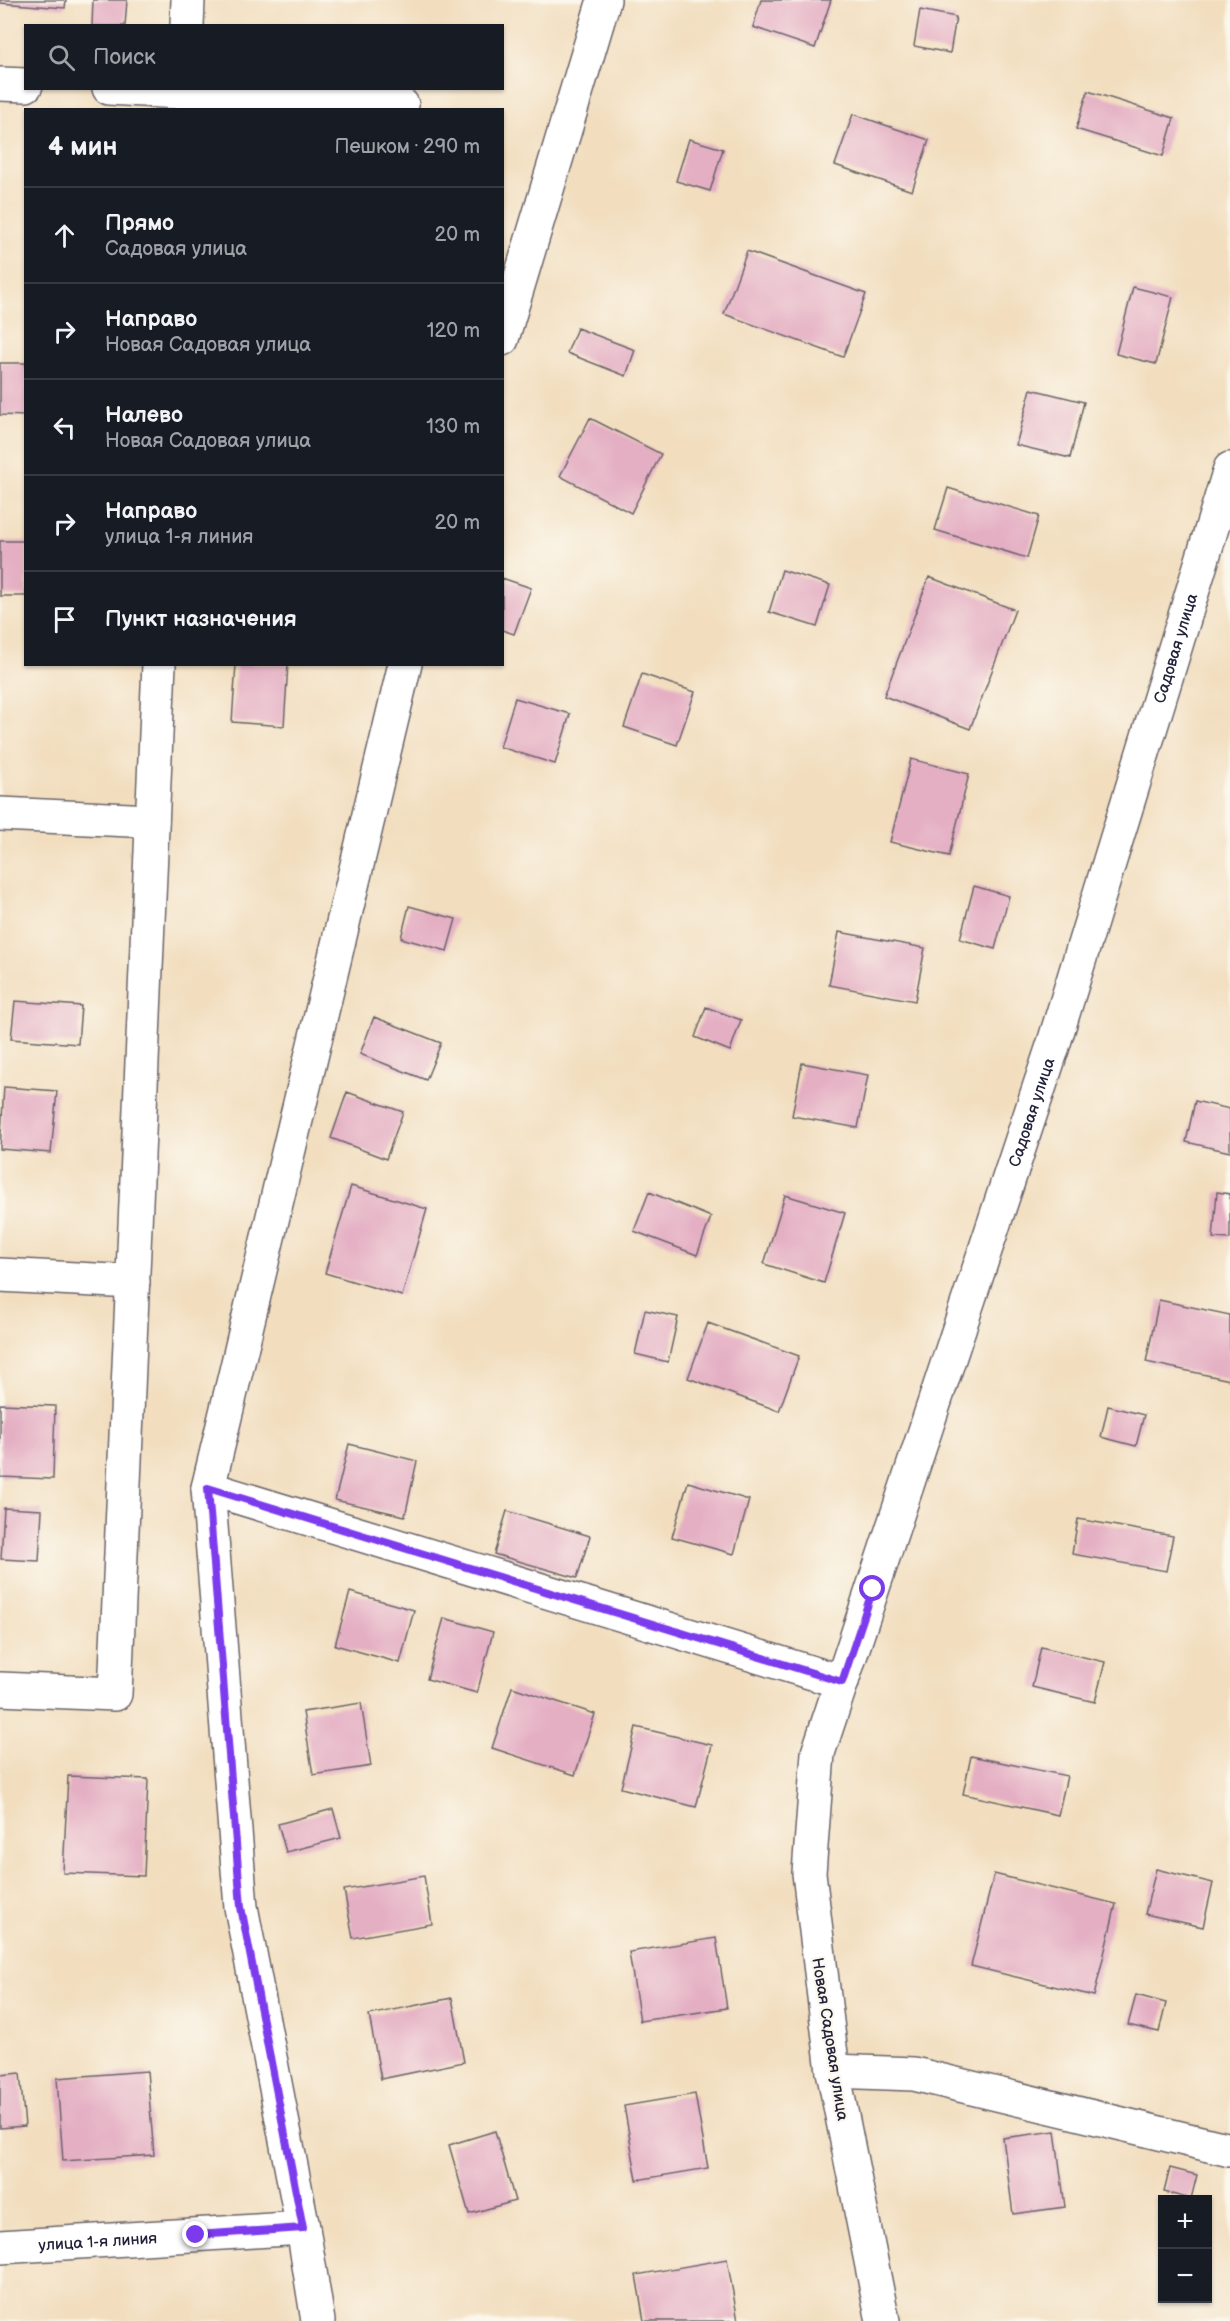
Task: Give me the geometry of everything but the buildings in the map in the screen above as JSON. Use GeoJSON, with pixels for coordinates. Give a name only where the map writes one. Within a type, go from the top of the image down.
{"type":"FeatureCollection","features":[{"type":"Feature","properties":{"kind":"street"},"geometry":{"type":"LineString","coordinates":[[187,24],[188,0]]}},
{"type":"Feature","properties":{"kind":"street"},"geometry":{"type":"LineString","coordinates":[[504,332],[604,0]]}},
{"type":"Feature","properties":{"kind":"street"},"geometry":{"type":"LineString","coordinates":[[0,84],[24,85]]}},
{"type":"Feature","properties":{"kind":"street"},"geometry":{"type":"LineString","coordinates":[[126,90],[184,97],[402,105]]}},
{"type":"Feature","properties":{"kind":"street","name":"Садовая улица"},"geometry":{"type":"LineString","coordinates":[[818,1753],[1053,1046],[1230,469]]}},
{"type":"Feature","properties":{"kind":"street"},"geometry":{"type":"LineString","coordinates":[[0,1689],[115,1694],[159,666]]}},
{"type":"Feature","properties":{"kind":"street"},"geometry":{"type":"LineString","coordinates":[[318,2321],[303,2228],[241,1907],[208,1488],[405,666]]}},
{"type":"Feature","properties":{"kind":"street"},"geometry":{"type":"LineString","coordinates":[[0,814],[153,821]]}},
{"type":"Feature","properties":{"kind":"street"},"geometry":{"type":"LineString","coordinates":[[0,1275],[133,1282]]}},
{"type":"Feature","properties":{"kind":"street"},"geometry":{"type":"LineString","coordinates":[[208,1488],[842,1682]]}},
{"type":"Feature","properties":{"kind":"street","name":"Новая Садовая улица"},"geometry":{"type":"LineString","coordinates":[[818,1753],[809,1873],[833,2070],[883,2321]]}},
{"type":"Feature","properties":{"kind":"street"},"geometry":{"type":"LineString","coordinates":[[833,2070],[914,2074],[1230,2150]]}},
{"type":"Feature","properties":{"kind":"street","name":"улица 1-я линия"},"geometry":{"type":"LineString","coordinates":[[0,2247],[303,2228]]}},
{"type":"Feature","properties":{"kind":"route"},"geometry":{"type":"LineString","coordinates":[[196,2235],[303,2228],[241,1907],[208,1488],[842,1682],[873,1589]]}}]}
